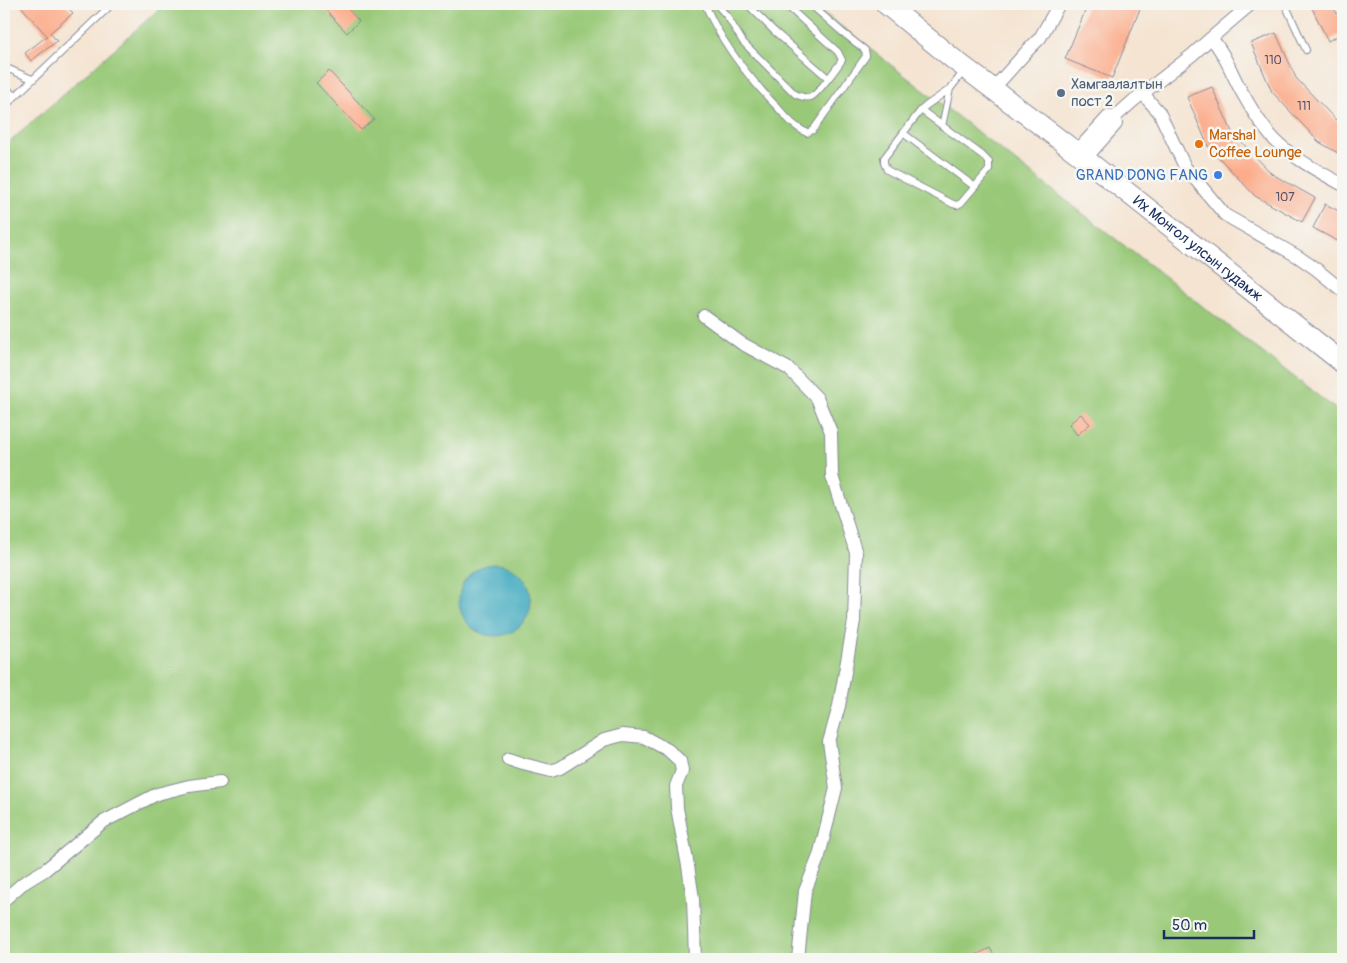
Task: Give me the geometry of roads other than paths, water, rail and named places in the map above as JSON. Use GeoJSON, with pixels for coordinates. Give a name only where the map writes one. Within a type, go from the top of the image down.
{"type":"FeatureCollection","features":[{"type":"Feature","properties":{"kind":"main road","name":"Их Монгол улсын гудамж"},"geometry":{"type":"LineString","coordinates":[[886,4],[1343,363]]}},
{"type":"Feature","properties":{"kind":"street"},"geometry":{"type":"LineString","coordinates":[[993,89],[1040,38],[1059,4]]}},
{"type":"Feature","properties":{"kind":"street"},"geometry":{"type":"LineString","coordinates":[[1080,156],[1116,124],[1115,117],[1192,55],[1248,5]]}},
{"type":"Feature","properties":{"kind":"street"},"geometry":{"type":"LineString","coordinates":[[1211,38],[1220,47],[1242,93],[1261,122],[1278,143],[1305,163],[1343,185]]}},
{"type":"Feature","properties":{"kind":"street"},"geometry":{"type":"LineString","coordinates":[[1144,93],[1148,101],[1159,112],[1185,167],[1225,215],[1297,256],[1343,291]]}},
{"type":"Feature","properties":{"kind":"street"},"geometry":{"type":"LineString","coordinates":[[704,316],[741,343],[788,369],[817,398],[831,432],[832,476],[856,554],[854,622],[839,706],[829,742],[836,788],[818,856],[805,891],[798,959]]}},
{"type":"Feature","properties":{"kind":"street"},"geometry":{"type":"LineString","coordinates":[[508,759],[551,771],[560,768],[604,740],[623,735],[644,737],[668,750],[680,761],[682,771],[676,786],[677,808],[693,898],[695,959]]}},
{"type":"Feature","properties":{"kind":"street"},"geometry":{"type":"LineString","coordinates":[[4,900],[22,884],[45,870],[103,822],[158,794],[189,786],[220,782]]}},
{"type":"Feature","properties":{"kind":"lane"},"geometry":{"type":"LineString","coordinates":[[4,107],[32,78],[112,4]]}},
{"type":"Feature","properties":{"kind":"lane"},"geometry":{"type":"LineString","coordinates":[[705,4],[729,47],[758,88],[797,128],[807,133],[813,130],[866,56],[865,50],[810,4]]}},
{"type":"Feature","properties":{"kind":"lane"},"geometry":{"type":"LineString","coordinates":[[716,4],[727,16],[743,42],[795,94],[802,98],[811,97],[842,60],[838,52],[784,4]]}},
{"type":"Feature","properties":{"kind":"lane"},"geometry":{"type":"LineString","coordinates":[[747,4],[828,78]]}},
{"type":"Feature","properties":{"kind":"lane"},"geometry":{"type":"LineString","coordinates":[[1204,4],[1211,4]]}},
{"type":"Feature","properties":{"kind":"lane"},"geometry":{"type":"LineString","coordinates":[[1284,4],[1306,50]]}},
{"type":"Feature","properties":{"kind":"lane"},"geometry":{"type":"LineString","coordinates":[[4,67],[32,78]]}},
{"type":"Feature","properties":{"kind":"lane"},"geometry":{"type":"LineString","coordinates":[[942,126],[950,89],[966,68]]}},
{"type":"Feature","properties":{"kind":"lane"},"geometry":{"type":"LineString","coordinates":[[4,84],[14,97]]}},
{"type":"Feature","properties":{"kind":"lane"},"geometry":{"type":"LineString","coordinates":[[922,110],[982,155],[988,162],[989,170],[961,203],[953,204],[887,170],[884,163],[884,158],[903,133],[926,105],[950,89]]}},
{"type":"Feature","properties":{"kind":"lane"},"geometry":{"type":"LineString","coordinates":[[903,133],[975,187]]}},
{"type":"Feature","properties":{"kind":"water"},"geometry":{"type":"Polygon","coordinates":[[[495,564],[515,570],[525,580],[531,600],[525,620],[515,630],[495,636],[475,630],[465,620],[459,600],[465,580],[475,570],[495,564]]]}},
{"type":"Feature","properties":{"kind":"place","name":"Хамгаалалтын пост 2"},"geometry":{"type":"Point","coordinates":[1061,93]}},
{"type":"Feature","properties":{"kind":"place","name":"Marshal Coffee Lounge"},"geometry":{"type":"Point","coordinates":[1199,144]}},
{"type":"Feature","properties":{"kind":"place","name":"GRAND DONG FANG"},"geometry":{"type":"Point","coordinates":[1218,175]}}]}
